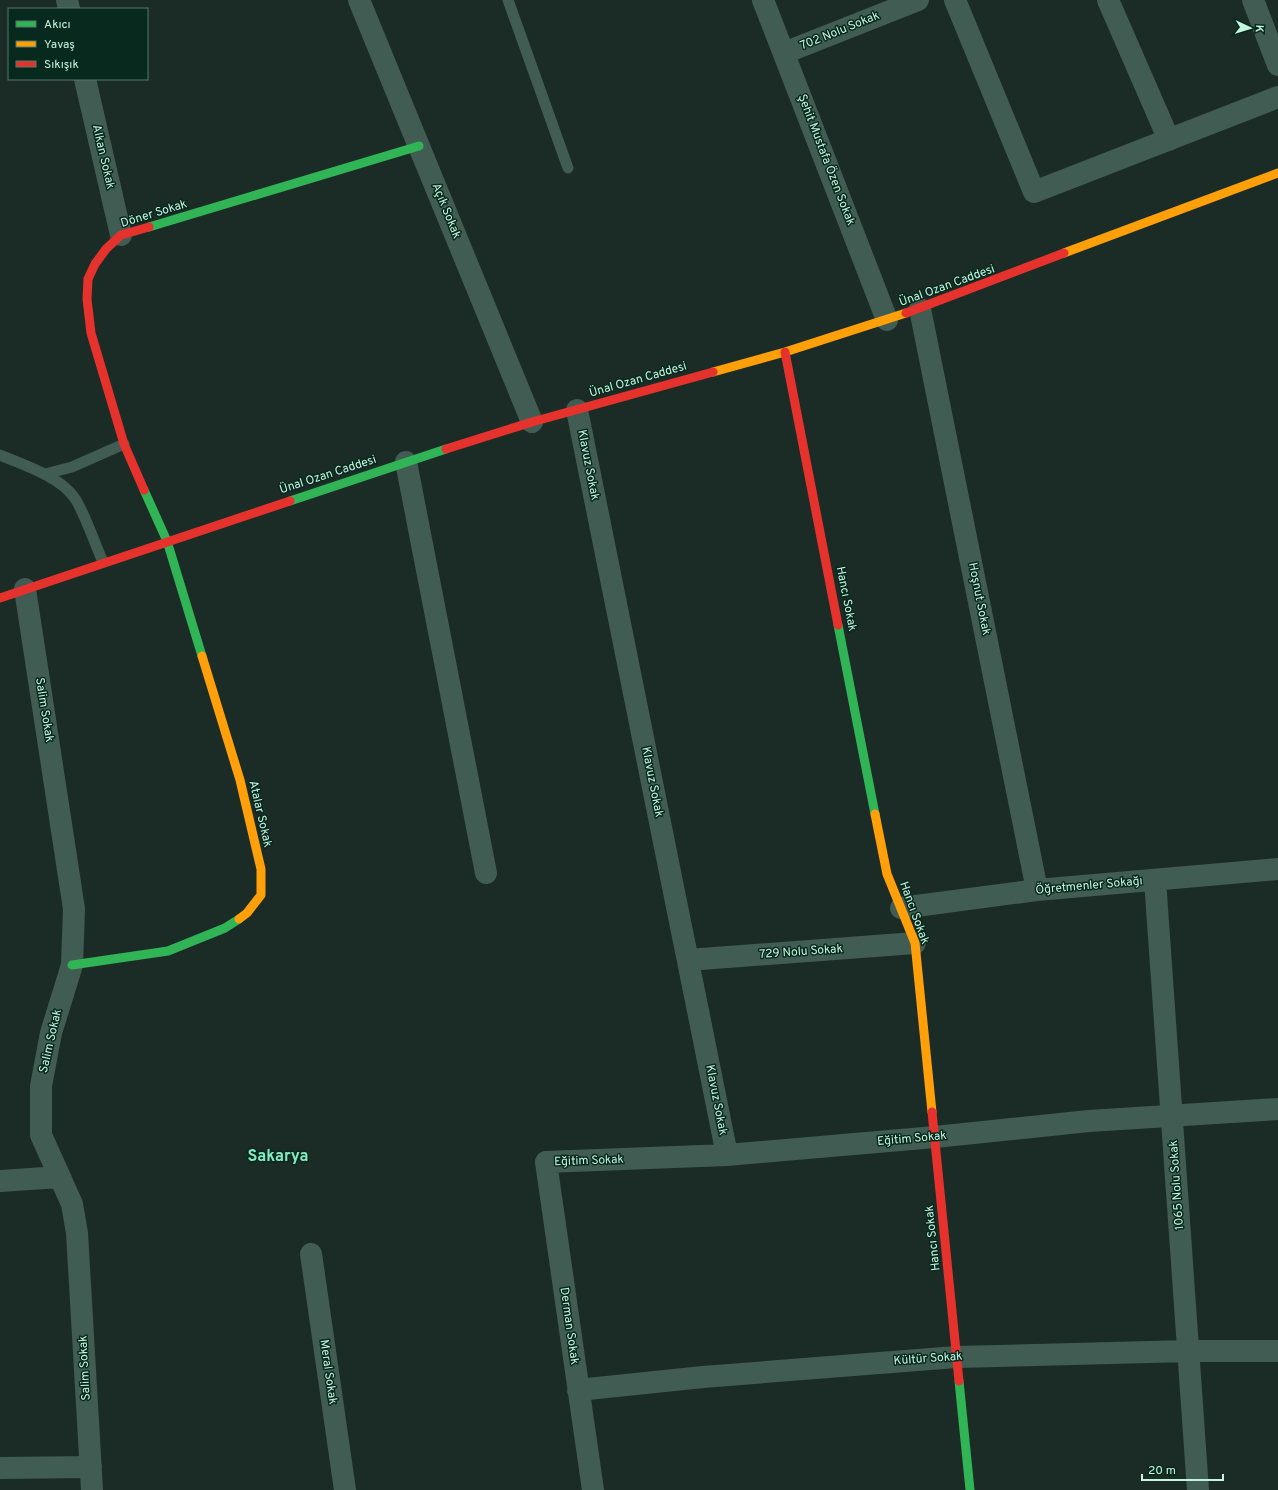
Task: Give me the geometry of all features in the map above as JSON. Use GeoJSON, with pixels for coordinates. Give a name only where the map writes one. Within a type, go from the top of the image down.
{"type":"FeatureCollection","features":[{"type":"Feature","properties":{"kind":"street","name":"Açık Sokak"},"geometry":{"type":"LineString","coordinates":[[359,0],[532,422]]}},
{"type":"Feature","properties":{"kind":"street","name":"Şehit Mustafa Özen Sokak"},"geometry":{"type":"LineString","coordinates":[[763,0],[888,320]]}},
{"type":"Feature","properties":{"kind":"street","name":"702 Nolu Sokak"},"geometry":{"type":"LineString","coordinates":[[784,53],[918,0]]}},
{"type":"Feature","properties":{"kind":"street"},"geometry":{"type":"LineString","coordinates":[[955,0],[1034,192],[1278,97]]}},
{"type":"Feature","properties":{"kind":"street"},"geometry":{"type":"LineString","coordinates":[[1108,0],[1169,140]]}},
{"type":"Feature","properties":{"kind":"street"},"geometry":{"type":"LineString","coordinates":[[1253,0],[1278,65]]}},
{"type":"Feature","properties":{"kind":"street","name":"Alkan Sokak"},"geometry":{"type":"LineString","coordinates":[[85,80],[121,235]]}},
{"type":"Feature","properties":{"kind":"street","name":"Döner Sokak"},"geometry":{"type":"LineString","coordinates":[[167,541],[124,444],[91,333],[87,299],[88,279],[95,264],[106,249],[121,235],[419,146]]}},
{"type":"Feature","properties":{"kind":"street","name":"Ünal Ozan Caddesi"},"geometry":{"type":"LineString","coordinates":[[0,598],[103,562],[532,422],[785,352],[888,320],[1278,173]]}},
{"type":"Feature","properties":{"kind":"street","name":"Hoşnut Sokak"},"geometry":{"type":"LineString","coordinates":[[920,309],[1037,890]]}},
{"type":"Feature","properties":{"kind":"street","name":"Hancı Sokak"},"geometry":{"type":"LineString","coordinates":[[785,352],[887,874],[916,943],[970,1490]]}},
{"type":"Feature","properties":{"kind":"street","name":"Klavuz Sokak"},"geometry":{"type":"LineString","coordinates":[[577,410],[727,1154]]}},
{"type":"Feature","properties":{"kind":"street"},"geometry":{"type":"LineString","coordinates":[[406,462],[486,873]]}},
{"type":"Feature","properties":{"kind":"street","name":"Atalar Sokak"},"geometry":{"type":"LineString","coordinates":[[72,966],[168,951],[225,928],[247,913],[261,895],[261,869],[240,780],[167,541]]}},
{"type":"Feature","properties":{"kind":"street","name":"Salim Sokak"},"geometry":{"type":"LineString","coordinates":[[25,589],[74,908],[72,966],[51,1033],[41,1086],[41,1135],[72,1204],[77,1233],[92,1490]]}},
{"type":"Feature","properties":{"kind":"street","name":"Öğretmenler Sokağı"},"geometry":{"type":"LineString","coordinates":[[901,908],[1037,890],[1278,869]]}},
{"type":"Feature","properties":{"kind":"street","name":"1065 Nolu Sokak"},"geometry":{"type":"LineString","coordinates":[[1155,880],[1198,1490]]}},
{"type":"Feature","properties":{"kind":"street","name":"729 Nolu Sokak"},"geometry":{"type":"LineString","coordinates":[[688,960],[916,943]]}},
{"type":"Feature","properties":{"kind":"street","name":"Eğitim Sokak"},"geometry":{"type":"LineString","coordinates":[[546,1162],[727,1154],[935,1137],[1089,1121],[1278,1109]]}},
{"type":"Feature","properties":{"kind":"street","name":"Derman Sokak"},"geometry":{"type":"LineString","coordinates":[[546,1162],[593,1490]]}},
{"type":"Feature","properties":{"kind":"street"},"geometry":{"type":"LineString","coordinates":[[0,1181],[60,1177]]}},
{"type":"Feature","properties":{"kind":"street","name":"Meral Sokak"},"geometry":{"type":"LineString","coordinates":[[311,1254],[345,1490]]}},
{"type":"Feature","properties":{"kind":"street","name":"Kültür Sokak"},"geometry":{"type":"LineString","coordinates":[[578,1390],[703,1376],[956,1357],[1188,1351],[1278,1351]]}},
{"type":"Feature","properties":{"kind":"street"},"geometry":{"type":"LineString","coordinates":[[0,1468],[90,1467]]}},
{"type":"Feature","properties":{"kind":"lane"},"geometry":{"type":"LineString","coordinates":[[508,0],[568,168]]}},
{"type":"Feature","properties":{"kind":"lane"},"geometry":{"type":"LineString","coordinates":[[45,474],[72,467],[124,444]]}},
{"type":"Feature","properties":{"kind":"lane"},"geometry":{"type":"LineString","coordinates":[[0,455],[45,474],[67,491],[75,500],[103,562]]}},
{"type":"Feature","properties":{"kind":"traffic: fast"},"geometry":{"type":"LineString","coordinates":[[149,227],[419,146]]}},
{"type":"Feature","properties":{"kind":"traffic: fast"},"geometry":{"type":"LineString","coordinates":[[290,501],[446,449]]}},
{"type":"Feature","properties":{"kind":"traffic: fast"},"geometry":{"type":"LineString","coordinates":[[144,490],[167,541],[202,656]]}},
{"type":"Feature","properties":{"kind":"traffic: fast"},"geometry":{"type":"LineString","coordinates":[[838,625],[875,814]]}},
{"type":"Feature","properties":{"kind":"traffic: fast"},"geometry":{"type":"LineString","coordinates":[[72,965],[168,951],[225,928],[239,919]]}},
{"type":"Feature","properties":{"kind":"traffic: fast"},"geometry":{"type":"LineString","coordinates":[[959,1381],[970,1490]]}},
{"type":"Feature","properties":{"kind":"traffic: slow"},"geometry":{"type":"LineString","coordinates":[[1064,253],[1278,173]]}},
{"type":"Feature","properties":{"kind":"traffic: slow"},"geometry":{"type":"LineString","coordinates":[[713,372],[785,352],[906,313]]}},
{"type":"Feature","properties":{"kind":"traffic: slow"},"geometry":{"type":"LineString","coordinates":[[202,656],[240,780],[261,869],[261,895],[247,913],[239,919]]}},
{"type":"Feature","properties":{"kind":"traffic: slow"},"geometry":{"type":"LineString","coordinates":[[875,814],[887,874],[915,943],[932,1112]]}},
{"type":"Feature","properties":{"kind":"traffic: jam"},"geometry":{"type":"LineString","coordinates":[[144,490],[124,444],[91,333],[87,299],[88,279],[95,264],[106,249],[121,235],[149,227]]}},
{"type":"Feature","properties":{"kind":"traffic: jam"},"geometry":{"type":"LineString","coordinates":[[906,313],[1064,253]]}},
{"type":"Feature","properties":{"kind":"traffic: jam"},"geometry":{"type":"LineString","coordinates":[[785,352],[838,625]]}},
{"type":"Feature","properties":{"kind":"traffic: jam"},"geometry":{"type":"LineString","coordinates":[[446,449],[532,422],[713,372]]}},
{"type":"Feature","properties":{"kind":"traffic: jam"},"geometry":{"type":"LineString","coordinates":[[0,598],[290,501]]}},
{"type":"Feature","properties":{"kind":"traffic: jam"},"geometry":{"type":"LineString","coordinates":[[932,1112],[959,1381]]}},
{"type":"Feature","properties":{"kind":"district","name":"Sakarya"},"geometry":{"type":"Point","coordinates":[278,1157]}}]}
